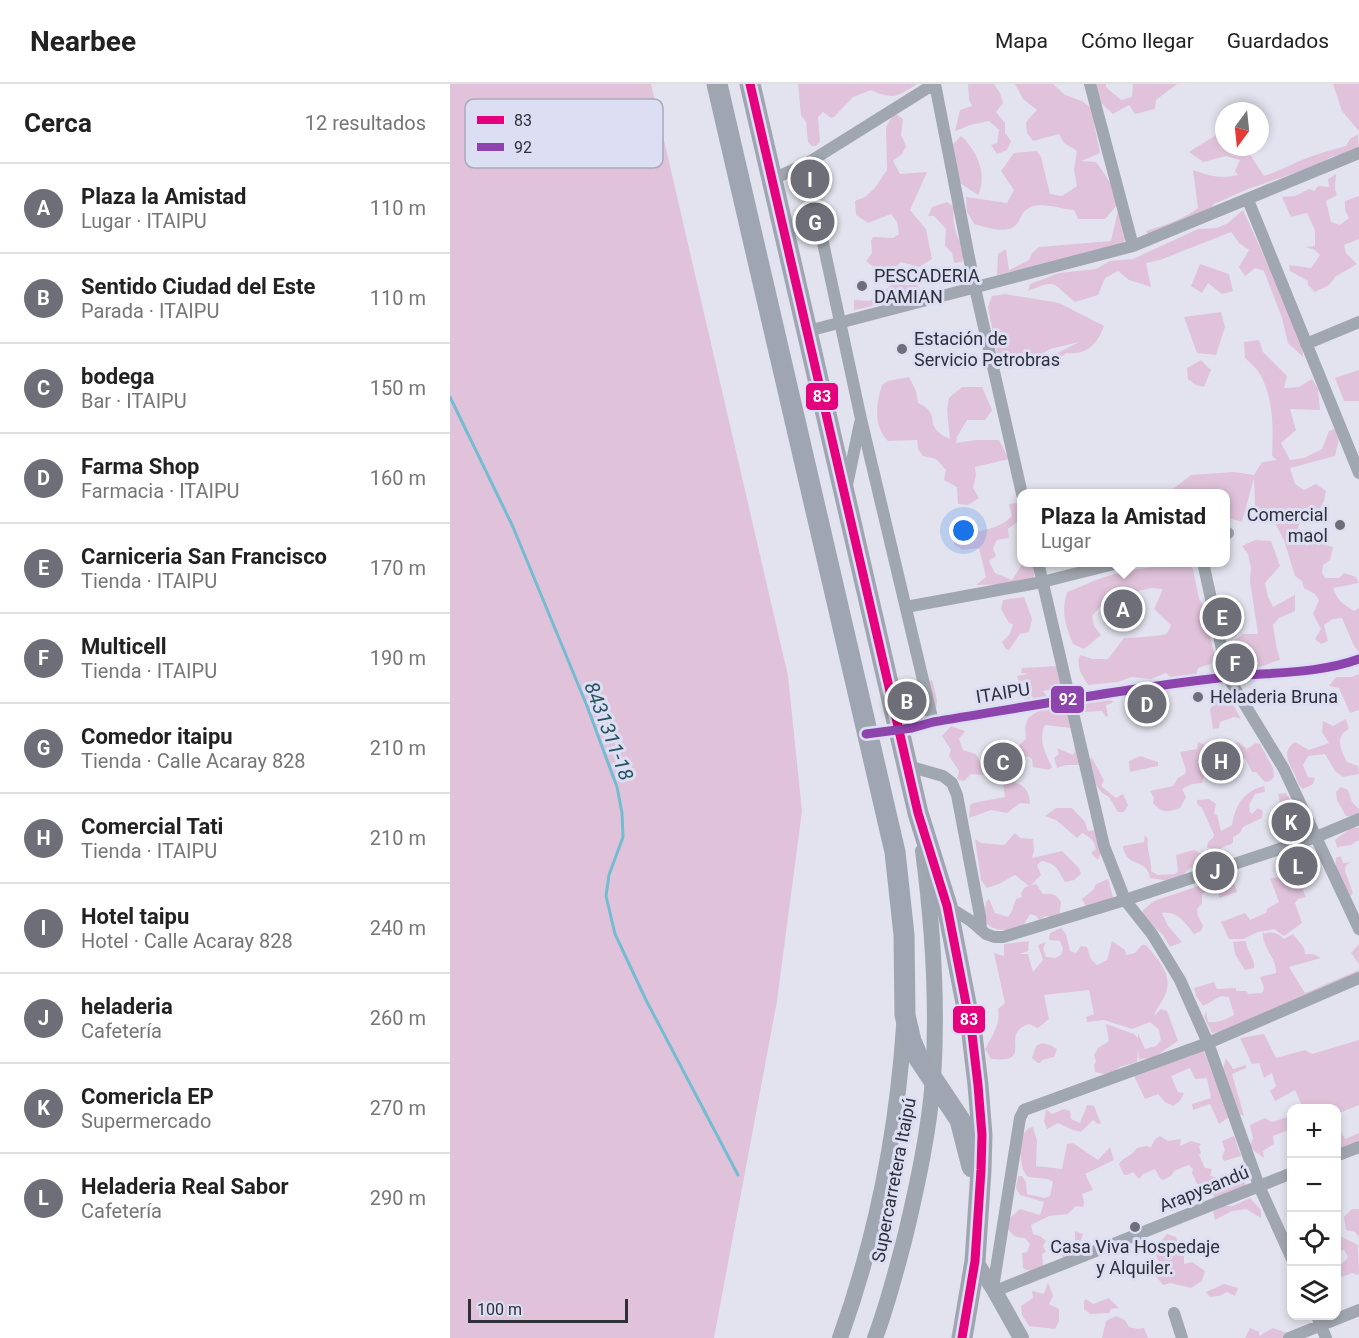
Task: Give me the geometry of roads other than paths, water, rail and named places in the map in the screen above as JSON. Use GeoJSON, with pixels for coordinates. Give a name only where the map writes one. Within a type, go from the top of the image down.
{"type":"FeatureCollection","features":[{"type":"Feature","properties":{"kind":"highway"},"geometry":{"type":"LineString","coordinates":[[717,84],[866,734],[885,807],[901,894],[905,1015],[911,1041],[918,1057],[960,1120],[968,1143],[972,1163],[976,1225]]}},
{"type":"Feature","properties":{"kind":"highway"},"geometry":{"type":"LineString","coordinates":[[750,84],[918,813],[947,906],[972,1034],[982,1135],[981,1170],[975,1261],[962,1338]]}},
{"type":"Feature","properties":{"kind":"street"},"geometry":{"type":"LineString","coordinates":[[772,179],[806,164],[934,84],[975,288],[1021,489]]}},
{"type":"Feature","properties":{"kind":"street"},"geometry":{"type":"LineString","coordinates":[[1090,84],[1133,246]]}},
{"type":"Feature","properties":{"kind":"street"},"geometry":{"type":"LineString","coordinates":[[808,331],[1133,246],[1359,153]]}},
{"type":"Feature","properties":{"kind":"street"},"geometry":{"type":"LineString","coordinates":[[806,164],[861,419],[933,722]]}},
{"type":"Feature","properties":{"kind":"street"},"geometry":{"type":"LineString","coordinates":[[1248,200],[1359,473]]}},
{"type":"Feature","properties":{"kind":"street"},"geometry":{"type":"LineString","coordinates":[[1306,344],[1359,322]]}},
{"type":"Feature","properties":{"kind":"street"},"geometry":{"type":"LineString","coordinates":[[845,495],[861,419]]}},
{"type":"Feature","properties":{"kind":"street"},"geometry":{"type":"LineString","coordinates":[[1039,567],[1104,846],[1125,900],[1152,934],[1173,966],[1208,1043],[1259,1186],[1287,1248]]}},
{"type":"Feature","properties":{"kind":"street"},"geometry":{"type":"LineString","coordinates":[[906,607],[1042,582],[1102,567]]}},
{"type":"Feature","properties":{"kind":"street"},"geometry":{"type":"LineString","coordinates":[[1204,567],[1228,677],[1275,752],[1359,929]]}},
{"type":"Feature","properties":{"kind":"street","name":"ITAIPU"},"geometry":{"type":"LineString","coordinates":[[866,734],[1071,700],[1228,677],[1279,673],[1359,659]]}},
{"type":"Feature","properties":{"kind":"street"},"geometry":{"type":"LineString","coordinates":[[908,766],[943,776],[952,783],[957,795],[981,930]]}},
{"type":"Feature","properties":{"kind":"street","name":"Supercarretera Itaipú"},"geometry":{"type":"LineString","coordinates":[[875,1338],[891,1292],[910,1212],[926,1136],[933,1080],[934,985],[928,894],[918,813]]}},
{"type":"Feature","properties":{"kind":"street"},"geometry":{"type":"LineString","coordinates":[[947,906],[994,938],[1003,937],[1125,900],[1316,837],[1359,819]]}},
{"type":"Feature","properties":{"kind":"street"},"geometry":{"type":"LineString","coordinates":[[994,1289],[1020,1118],[1023,1112],[1208,1043],[1359,978]]}},
{"type":"Feature","properties":{"kind":"street","name":"Supercarretera Itaipú"},"geometry":{"type":"LineString","coordinates":[[840,1338],[864,1263],[885,1177],[902,1058],[905,1015]]}},
{"type":"Feature","properties":{"kind":"street"},"geometry":{"type":"LineString","coordinates":[[1341,1154],[1359,1147]]}},
{"type":"Feature","properties":{"kind":"street","name":"Arapysandú"},"geometry":{"type":"LineString","coordinates":[[994,1289],[1287,1175]]}},
{"type":"Feature","properties":{"kind":"street"},"geometry":{"type":"LineString","coordinates":[[975,1261],[994,1289],[1021,1338]]}},
{"type":"Feature","properties":{"kind":"street"},"geometry":{"type":"LineString","coordinates":[[1341,1314],[1359,1310]]}},
{"type":"Feature","properties":{"kind":"street"},"geometry":{"type":"LineString","coordinates":[[1173,1312],[1182,1338]]}},
{"type":"Feature","properties":{"kind":"street"},"geometry":{"type":"LineString","coordinates":[[1289,1338],[1319,1320],[1326,1338]]}},
{"type":"Feature","properties":{"kind":"waterway","name":"8431311-18"},"geometry":{"type":"LineString","coordinates":[[450,397],[513,527],[587,706],[617,787],[622,813],[623,837],[609,875],[606,896],[615,934],[646,1000],[738,1175]]}},
{"type":"Feature","properties":{"kind":"place","name":"Hotel taipu"},"geometry":{"type":"Point","coordinates":[810,179]}},
{"type":"Feature","properties":{"kind":"place","name":"Comedor itaipu"},"geometry":{"type":"Point","coordinates":[815,222]}},
{"type":"Feature","properties":{"kind":"place","name":"PESCADERIA DAMIAN"},"geometry":{"type":"Point","coordinates":[862,286]}},
{"type":"Feature","properties":{"kind":"place","name":"Estación de Servicio Petrobras"},"geometry":{"type":"Point","coordinates":[902,349]}},
{"type":"Feature","properties":{"kind":"place","name":"Comercial maol"},"geometry":{"type":"Point","coordinates":[1340,525]}},
{"type":"Feature","properties":{"kind":"place","name":"Plaza la Amistad"},"geometry":{"type":"Point","coordinates":[1123,609]}},
{"type":"Feature","properties":{"kind":"place","name":"Carniceria San Francisco"},"geometry":{"type":"Point","coordinates":[1222,617]}},
{"type":"Feature","properties":{"kind":"place","name":"Multicell"},"geometry":{"type":"Point","coordinates":[1235,663]}},
{"type":"Feature","properties":{"kind":"place","name":"Heladeria Bruna"},"geometry":{"type":"Point","coordinates":[1198,697]}},
{"type":"Feature","properties":{"kind":"place","name":"Sentido Ciudad del Este"},"geometry":{"type":"Point","coordinates":[907,701]}},
{"type":"Feature","properties":{"kind":"place","name":"Farma Shop"},"geometry":{"type":"Point","coordinates":[1147,704]}},
{"type":"Feature","properties":{"kind":"place","name":"Comercial Tati"},"geometry":{"type":"Point","coordinates":[1221,761]}},
{"type":"Feature","properties":{"kind":"place","name":"bodega"},"geometry":{"type":"Point","coordinates":[1003,762]}},
{"type":"Feature","properties":{"kind":"place","name":"Comericla EP"},"geometry":{"type":"Point","coordinates":[1291,822]}},
{"type":"Feature","properties":{"kind":"place","name":"Heladeria Real Sabor"},"geometry":{"type":"Point","coordinates":[1298,866]}},
{"type":"Feature","properties":{"kind":"place","name":"heladeria"},"geometry":{"type":"Point","coordinates":[1215,871]}},
{"type":"Feature","properties":{"kind":"place","name":"Casa Viva Hospedaje y Alquiler."},"geometry":{"type":"Point","coordinates":[1135,1227]}}]}
